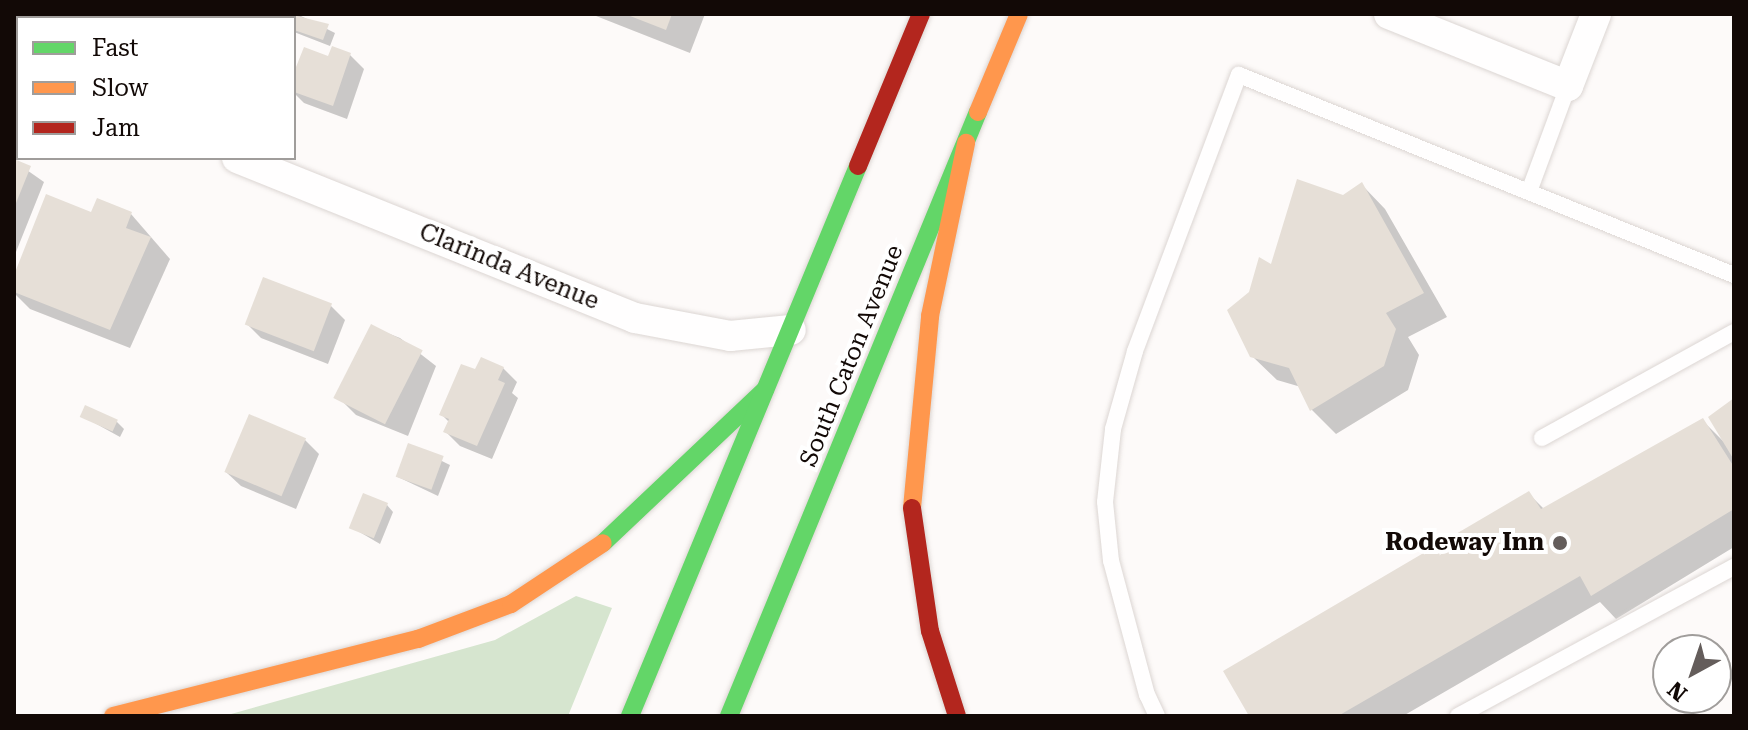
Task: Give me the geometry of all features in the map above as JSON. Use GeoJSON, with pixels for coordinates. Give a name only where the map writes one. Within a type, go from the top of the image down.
{"type":"FeatureCollection","features":[{"type":"Feature","properties":{"kind":"main road"},"geometry":{"type":"LineString","coordinates":[[630,716],[921,14]]}},
{"type":"Feature","properties":{"kind":"main road","name":"South Caton Avenue"},"geometry":{"type":"LineString","coordinates":[[729,716],[1019,14]]}},
{"type":"Feature","properties":{"kind":"main road"},"geometry":{"type":"LineString","coordinates":[[957,716],[930,631],[912,509],[930,316],[966,143]]}},
{"type":"Feature","properties":{"kind":"main road"},"geometry":{"type":"LineString","coordinates":[[113,716],[418,639],[511,604],[575,566],[638,516],[765,390]]}},
{"type":"Feature","properties":{"kind":"street"},"geometry":{"type":"LineString","coordinates":[[1389,14],[1568,86],[1596,14]]}},
{"type":"Feature","properties":{"kind":"street","name":"Clarinda Avenue"},"geometry":{"type":"LineString","coordinates":[[242,160],[635,318],[730,336],[791,330]]}},
{"type":"Feature","properties":{"kind":"lane"},"geometry":{"type":"LineString","coordinates":[[1157,716],[1147,695],[1111,561],[1105,502],[1113,429],[1135,351],[1239,75],[1530,189],[1734,275]]}},
{"type":"Feature","properties":{"kind":"lane"},"geometry":{"type":"LineString","coordinates":[[1530,189],[1568,86]]}},
{"type":"Feature","properties":{"kind":"lane"},"geometry":{"type":"LineString","coordinates":[[1542,438],[1733,335]]}},
{"type":"Feature","properties":{"kind":"lane"},"geometry":{"type":"LineString","coordinates":[[1458,716],[1734,567]]}},
{"type":"Feature","properties":{"kind":"green space"},"geometry":{"type":"Polygon","coordinates":[[[576,596],[612,608],[568,716],[224,716],[495,640],[576,596]]]}},
{"type":"Feature","properties":{"kind":"building"},"geometry":{"type":"Polygon","coordinates":[[[50,14],[97,14],[96,16],[50,14]]]}},
{"type":"Feature","properties":{"kind":"building"},"geometry":{"type":"Polygon","coordinates":[[[219,14],[269,14],[243,16],[219,14]]]}},
{"type":"Feature","properties":{"kind":"building"},"geometry":{"type":"Polygon","coordinates":[[[289,14],[329,24],[323,40],[296,31],[296,16],[289,14]]]}},
{"type":"Feature","properties":{"kind":"building"},"geometry":{"type":"Polygon","coordinates":[[[625,14],[672,14],[666,30],[625,14]]]}},
{"type":"Feature","properties":{"kind":"building"},"geometry":{"type":"Polygon","coordinates":[[[332,46],[351,53],[333,106],[296,93],[296,67],[304,47],[328,56],[332,46]]]}},
{"type":"Feature","properties":{"kind":"building"},"geometry":{"type":"Polygon","coordinates":[[[14,159],[31,166],[14,208],[14,159]]]}},
{"type":"Feature","properties":{"kind":"building"},"geometry":{"type":"Polygon","coordinates":[[[1297,179],[1343,195],[1362,182],[1424,293],[1386,313],[1396,329],[1384,366],[1310,411],[1289,368],[1250,357],[1227,310],[1249,292],[1259,257],[1271,264],[1297,179]]]}},
{"type":"Feature","properties":{"kind":"building"},"geometry":{"type":"Polygon","coordinates":[[[46,194],[91,212],[97,198],[132,212],[126,228],[151,237],[110,330],[14,292],[14,275],[46,194]]]}},
{"type":"Feature","properties":{"kind":"building"},"geometry":{"type":"Polygon","coordinates":[[[263,277],[332,304],[314,351],[245,325],[263,277]]]}},
{"type":"Feature","properties":{"kind":"building"},"geometry":{"type":"Polygon","coordinates":[[[371,324],[423,350],[385,424],[333,398],[371,324]]]}},
{"type":"Feature","properties":{"kind":"building"},"geometry":{"type":"Polygon","coordinates":[[[481,357],[504,367],[498,380],[505,383],[477,446],[443,432],[449,419],[439,415],[461,364],[475,369],[481,357]]]}},
{"type":"Feature","properties":{"kind":"building"},"geometry":{"type":"Polygon","coordinates":[[[1734,398],[1734,460],[1708,417],[1734,398]]]}},
{"type":"Feature","properties":{"kind":"building"},"geometry":{"type":"Polygon","coordinates":[[[85,405],[118,420],[113,432],[80,417],[85,405]]]}},
{"type":"Feature","properties":{"kind":"building"},"geometry":{"type":"Polygon","coordinates":[[[249,414],[306,438],[281,496],[224,472],[249,414]]]}},
{"type":"Feature","properties":{"kind":"building","name":"Rodeway Inn"},"geometry":{"type":"Polygon","coordinates":[[[1703,418],[1734,467],[1734,509],[1591,596],[1580,576],[1338,716],[1249,716],[1223,671],[1529,491],[1541,509],[1703,418]]]}},
{"type":"Feature","properties":{"kind":"building"},"geometry":{"type":"Polygon","coordinates":[[[408,443],[444,456],[431,490],[396,477],[408,443]]]}},
{"type":"Feature","properties":{"kind":"building"},"geometry":{"type":"Polygon","coordinates":[[[363,493],[388,503],[374,538],[349,528],[363,493]]]}},
{"type":"Feature","properties":{"kind":"traffic: fast"},"geometry":{"type":"LineString","coordinates":[[729,716],[978,112]]}},
{"type":"Feature","properties":{"kind":"traffic: fast"},"geometry":{"type":"LineString","coordinates":[[630,716],[858,166]]}},
{"type":"Feature","properties":{"kind":"traffic: fast"},"geometry":{"type":"LineString","coordinates":[[603,543],[765,390]]}},
{"type":"Feature","properties":{"kind":"traffic: slow"},"geometry":{"type":"LineString","coordinates":[[978,112],[1019,14]]}},
{"type":"Feature","properties":{"kind":"traffic: slow"},"geometry":{"type":"LineString","coordinates":[[912,508],[930,316],[966,143]]}},
{"type":"Feature","properties":{"kind":"traffic: slow"},"geometry":{"type":"LineString","coordinates":[[113,716],[418,639],[511,604],[603,543]]}},
{"type":"Feature","properties":{"kind":"traffic: jam"},"geometry":{"type":"LineString","coordinates":[[858,166],[921,14]]}},
{"type":"Feature","properties":{"kind":"traffic: jam"},"geometry":{"type":"LineString","coordinates":[[912,508],[930,631],[957,716]]}},
{"type":"Feature","properties":{"kind":"place","name":"Rodeway Inn"},"geometry":{"type":"Point","coordinates":[1560,543]}}]}
